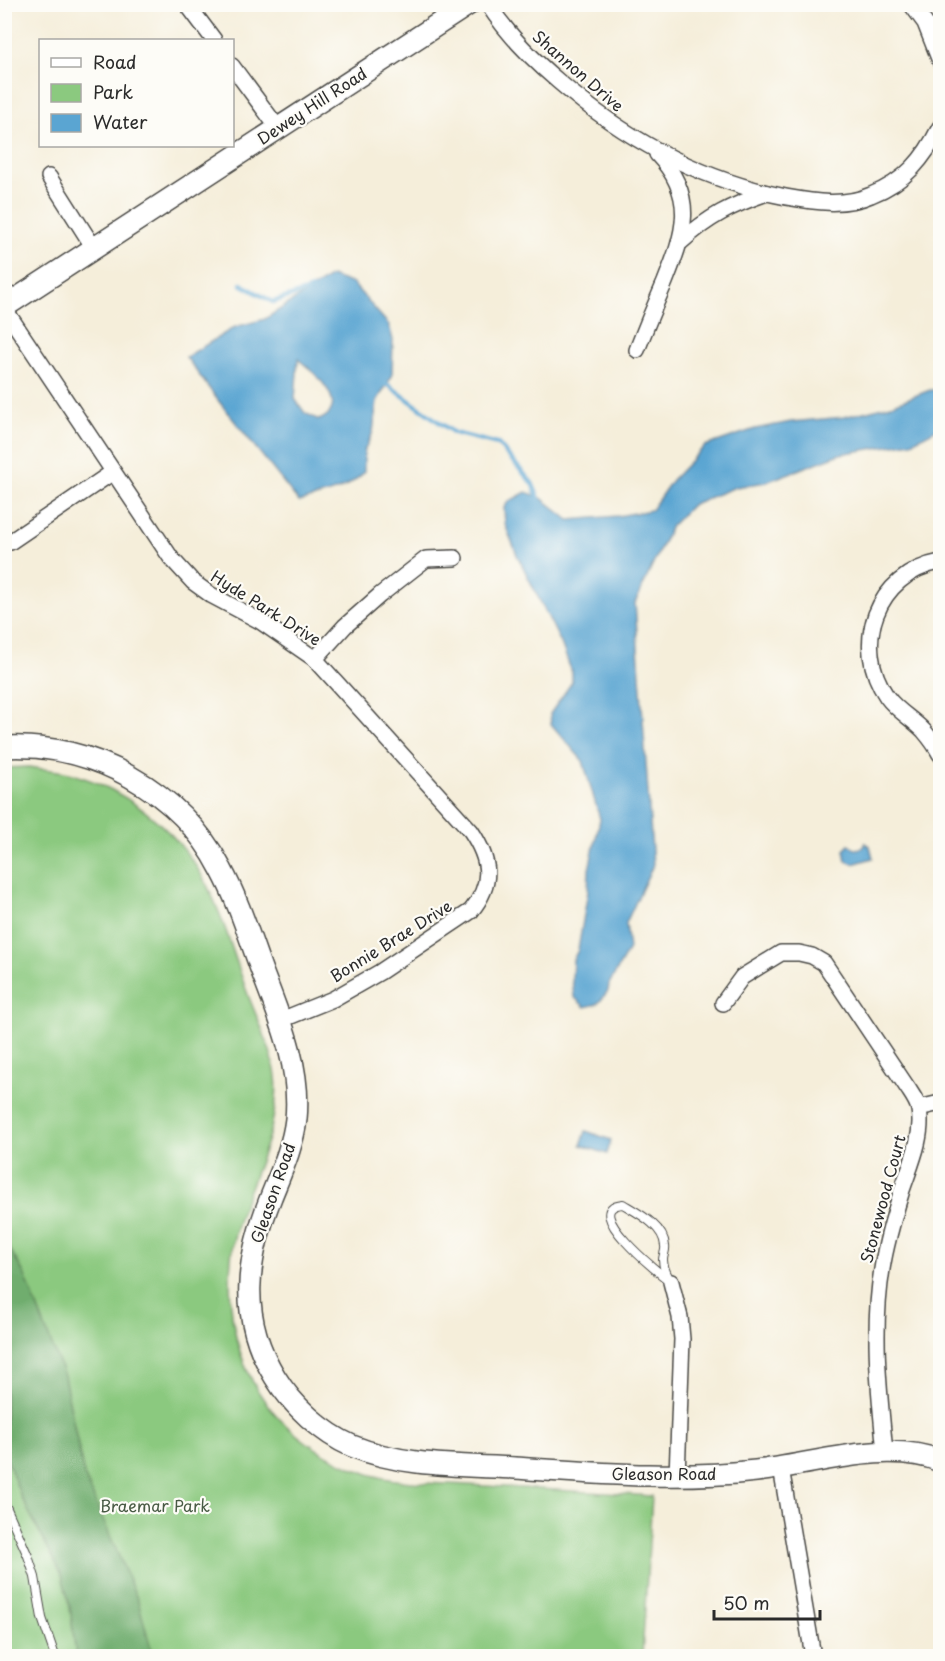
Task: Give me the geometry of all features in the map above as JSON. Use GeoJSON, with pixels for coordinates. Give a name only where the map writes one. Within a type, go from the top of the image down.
{"type":"FeatureCollection","features":[{"type":"Feature","properties":{"kind":"street"},"geometry":{"type":"LineString","coordinates":[[187,4],[213,39]]}},
{"type":"Feature","properties":{"kind":"street","name":"Dewey Hill Road"},"geometry":{"type":"LineString","coordinates":[[4,307],[469,4]]}},
{"type":"Feature","properties":{"kind":"street","name":"Shannon Drive"},"geometry":{"type":"LineString","coordinates":[[488,4],[517,42],[550,74],[585,105],[623,132],[653,150],[707,174],[766,193],[817,203],[844,202],[870,196],[892,185],[913,169],[930,147],[940,127]]}},
{"type":"Feature","properties":{"kind":"street"},"geometry":{"type":"LineString","coordinates":[[911,4],[926,23],[940,61]]}},
{"type":"Feature","properties":{"kind":"street"},"geometry":{"type":"LineString","coordinates":[[234,69],[278,128]]}},
{"type":"Feature","properties":{"kind":"street"},"geometry":{"type":"LineString","coordinates":[[637,350],[681,242],[684,222],[677,182],[667,164],[653,150]]}},
{"type":"Feature","properties":{"kind":"street"},"geometry":{"type":"LineString","coordinates":[[49,177],[94,248]]}},
{"type":"Feature","properties":{"kind":"street"},"geometry":{"type":"LineString","coordinates":[[681,242],[719,212],[766,193]]}},
{"type":"Feature","properties":{"kind":"street","name":"Hyde Park Drive"},"geometry":{"type":"LineString","coordinates":[[4,307],[171,558],[193,582],[211,595],[287,638],[315,659],[471,831]]}},
{"type":"Feature","properties":{"kind":"street"},"geometry":{"type":"LineString","coordinates":[[10,542],[113,472]]}},
{"type":"Feature","properties":{"kind":"street"},"geometry":{"type":"LineString","coordinates":[[315,659],[345,626],[426,559],[455,558]]}},
{"type":"Feature","properties":{"kind":"street"},"geometry":{"type":"LineString","coordinates":[[940,562],[927,564],[906,575],[889,591],[877,611],[870,633],[870,657],[877,679],[888,699],[924,731],[940,754]]}},
{"type":"Feature","properties":{"kind":"street","name":"Gleason Road"},"geometry":{"type":"LineString","coordinates":[[4,747],[55,749],[88,758],[131,777],[151,789],[178,812],[203,839],[221,868],[281,1020],[294,1066],[297,1091],[296,1120],[290,1148],[262,1219],[253,1251],[249,1284],[252,1316],[261,1349],[275,1378],[297,1406],[321,1427],[352,1446],[421,1463],[677,1476],[781,1468],[885,1452],[914,1453],[940,1461]]}},
{"type":"Feature","properties":{"kind":"street","name":"Bonnie Brae Drive"},"geometry":{"type":"LineString","coordinates":[[281,1020],[333,999],[380,972],[471,911],[483,898],[488,880],[486,859],[471,831]]}},
{"type":"Feature","properties":{"kind":"street"},"geometry":{"type":"LineString","coordinates":[[723,1003],[742,977],[781,953],[799,953],[818,959],[832,974],[919,1108],[940,1103]]}},
{"type":"Feature","properties":{"kind":"street","name":"Stonewood Court"},"geometry":{"type":"LineString","coordinates":[[885,1452],[878,1386],[877,1312],[890,1230],[920,1126],[919,1108]]}},
{"type":"Feature","properties":{"kind":"street"},"geometry":{"type":"LineString","coordinates":[[670,1282],[680,1317],[682,1339],[677,1476]]}},
{"type":"Feature","properties":{"kind":"street"},"geometry":{"type":"LineString","coordinates":[[781,1468],[813,1656]]}},
{"type":"Feature","properties":{"kind":"lane"},"geometry":{"type":"LineString","coordinates":[[623,1204],[643,1215],[659,1231],[666,1248],[663,1259],[670,1282],[653,1269],[623,1239],[609,1216],[611,1209],[616,1205],[623,1204]]}},
{"type":"Feature","properties":{"kind":"lane"},"geometry":{"type":"LineString","coordinates":[[4,1502],[35,1577],[42,1618],[55,1656]]}},
{"type":"Feature","properties":{"kind":"green space","name":"Braemar Park"},"geometry":{"type":"Polygon","coordinates":[[[29,767],[71,773],[94,781],[144,810],[173,836],[196,866],[212,895],[268,1044],[277,1082],[274,1113],[267,1141],[238,1223],[231,1259],[230,1296],[234,1330],[243,1362],[257,1390],[276,1415],[300,1437],[329,1456],[375,1476],[415,1482],[652,1496],[642,1656],[5,1656],[4,768],[29,767]]]}},
{"type":"Feature","properties":{"kind":"green space"},"geometry":{"type":"Polygon","coordinates":[[[5,1241],[24,1273],[64,1376],[84,1475],[138,1601],[153,1656],[76,1656],[70,1607],[62,1575],[21,1497],[5,1454],[5,1241]]]}},
{"type":"Feature","properties":{"kind":"water"},"geometry":{"type":"Polygon","coordinates":[[[331,276],[353,284],[389,325],[393,340],[392,376],[377,401],[373,432],[364,451],[364,472],[342,488],[299,502],[186,357],[235,327],[265,319],[331,276]],[[298,359],[295,399],[305,413],[319,420],[329,414],[332,398],[321,380],[298,359]]]}},
{"type":"Feature","properties":{"kind":"water"},"geometry":{"type":"Polygon","coordinates":[[[930,390],[940,390],[939,428],[912,442],[840,454],[766,482],[736,487],[693,504],[671,526],[635,603],[653,865],[626,923],[629,949],[609,984],[608,991],[597,1004],[585,1007],[574,997],[573,960],[578,950],[588,891],[589,869],[600,819],[583,761],[551,724],[550,714],[572,682],[572,673],[561,643],[517,555],[505,524],[504,508],[508,502],[526,492],[540,497],[569,520],[618,516],[651,510],[672,480],[705,446],[755,429],[791,422],[844,417],[891,405],[930,390]]]}},
{"type":"Feature","properties":{"kind":"water"},"geometry":{"type":"Polygon","coordinates":[[[865,843],[870,846],[873,858],[853,864],[846,861],[844,850],[849,845],[855,849],[862,848],[865,843]]]}},
{"type":"Feature","properties":{"kind":"water"},"geometry":{"type":"Polygon","coordinates":[[[586,1131],[611,1140],[607,1154],[581,1145],[586,1131]]]}},
{"type":"Feature","properties":{"kind":"waterway"},"geometry":{"type":"LineString","coordinates":[[241,284],[273,302],[312,289],[313,294]]}},
{"type":"Feature","properties":{"kind":"waterway"},"geometry":{"type":"LineString","coordinates":[[383,385],[387,384],[454,433],[498,444],[532,483],[540,501]]}}]}
